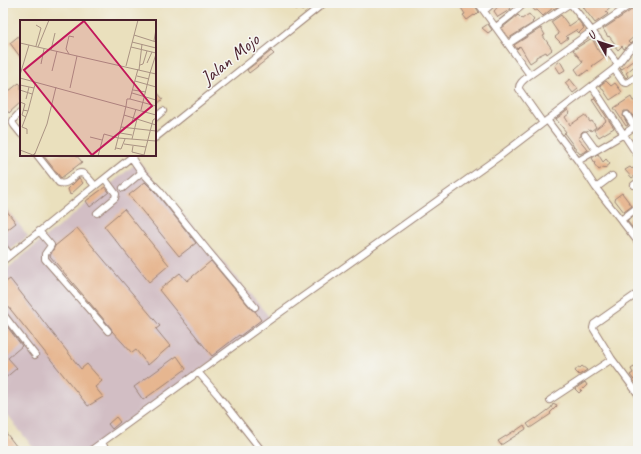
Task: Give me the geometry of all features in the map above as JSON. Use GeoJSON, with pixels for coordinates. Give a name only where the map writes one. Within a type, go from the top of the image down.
{"type":"FeatureCollection","features":[{"type":"Feature","properties":{"kind":"street","name":"Jalan Mojo"},"geometry":{"type":"LineString","coordinates":[[156,134],[324,3]]}},
{"type":"Feature","properties":{"kind":"street"},"geometry":{"type":"LineString","coordinates":[[478,3],[530,75]]}},
{"type":"Feature","properties":{"kind":"street"},"geometry":{"type":"LineString","coordinates":[[484,11],[493,3]]}},
{"type":"Feature","properties":{"kind":"street"},"geometry":{"type":"LineString","coordinates":[[496,26],[524,3]]}},
{"type":"Feature","properties":{"kind":"street"},"geometry":{"type":"LineString","coordinates":[[508,44],[571,3],[616,66],[623,82],[627,83],[634,78]]}},
{"type":"Feature","properties":{"kind":"street"},"geometry":{"type":"LineString","coordinates":[[633,3],[625,6],[530,75],[520,84],[518,89],[578,161],[596,188],[638,242]]}},
{"type":"Feature","properties":{"kind":"street"},"geometry":{"type":"LineString","coordinates":[[90,451],[435,201],[500,156],[592,86],[616,66],[629,50],[638,43]]}},
{"type":"Feature","properties":{"kind":"street"},"geometry":{"type":"LineString","coordinates":[[592,86],[636,153]]}},
{"type":"Feature","properties":{"kind":"street"},"geometry":{"type":"LineString","coordinates":[[156,117],[163,111]]}},
{"type":"Feature","properties":{"kind":"street"},"geometry":{"type":"LineString","coordinates":[[20,113],[12,120],[12,123],[20,133]]}},
{"type":"Feature","properties":{"kind":"street"},"geometry":{"type":"LineString","coordinates":[[578,161],[624,134],[636,125],[627,115]]}},
{"type":"Feature","properties":{"kind":"street"},"geometry":{"type":"LineString","coordinates":[[585,135],[596,150]]}},
{"type":"Feature","properties":{"kind":"street"},"geometry":{"type":"LineString","coordinates":[[38,156],[59,183],[66,184],[76,175],[82,173],[95,186]]}},
{"type":"Feature","properties":{"kind":"street"},"geometry":{"type":"LineString","coordinates":[[3,260],[133,156],[142,172],[159,190],[255,307]]}},
{"type":"Feature","properties":{"kind":"street"},"geometry":{"type":"LineString","coordinates":[[123,188],[142,172]]}},
{"type":"Feature","properties":{"kind":"street"},"geometry":{"type":"LineString","coordinates":[[596,188],[612,176]]}},
{"type":"Feature","properties":{"kind":"street"},"geometry":{"type":"LineString","coordinates":[[97,213],[115,198],[116,194],[105,178]]}},
{"type":"Feature","properties":{"kind":"street"},"geometry":{"type":"LineString","coordinates":[[621,220],[638,207]]}},
{"type":"Feature","properties":{"kind":"street"},"geometry":{"type":"LineString","coordinates":[[39,231],[50,245],[44,254],[46,259],[108,331]]}},
{"type":"Feature","properties":{"kind":"street"},"geometry":{"type":"LineString","coordinates":[[3,246],[10,255]]}},
{"type":"Feature","properties":{"kind":"street"},"geometry":{"type":"LineString","coordinates":[[638,293],[593,326],[593,330],[612,359],[638,394]]}},
{"type":"Feature","properties":{"kind":"street"},"geometry":{"type":"LineString","coordinates":[[3,314],[34,355]]}},
{"type":"Feature","properties":{"kind":"street"},"geometry":{"type":"LineString","coordinates":[[550,400],[612,359]]}},
{"type":"Feature","properties":{"kind":"street"},"geometry":{"type":"LineString","coordinates":[[198,372],[262,451]]}},
{"type":"Feature","properties":{"kind":"street"},"geometry":{"type":"LineString","coordinates":[[102,443],[107,451]]}},
{"type":"Feature","properties":{"kind":"shaded area"},"geometry":{"type":"Polygon","coordinates":[[[139,161],[271,319],[88,451],[36,451],[3,410],[3,272],[139,161]]]}},
{"type":"Feature","properties":{"kind":"shaded area"},"geometry":{"type":"Polygon","coordinates":[[[3,204],[28,236],[3,256],[3,204]]]}},
{"type":"Feature","properties":{"kind":"building"},"geometry":{"type":"Polygon","coordinates":[[[294,3],[312,3],[302,11],[299,7],[296,10],[292,5],[294,3]]]}},
{"type":"Feature","properties":{"kind":"building"},"geometry":{"type":"Polygon","coordinates":[[[458,3],[473,3],[479,12],[467,20],[458,3]]]}},
{"type":"Feature","properties":{"kind":"building"},"geometry":{"type":"Polygon","coordinates":[[[501,3],[507,3],[511,9],[498,17],[494,11],[501,3]]]}},
{"type":"Feature","properties":{"kind":"building"},"geometry":{"type":"Polygon","coordinates":[[[535,3],[563,3],[554,9],[553,8],[543,16],[537,10],[535,11],[531,6],[535,3]]]}},
{"type":"Feature","properties":{"kind":"building"},"geometry":{"type":"Polygon","coordinates":[[[582,3],[616,3],[606,12],[608,14],[595,23],[583,7],[585,6],[582,3]]]}},
{"type":"Feature","properties":{"kind":"building"},"geometry":{"type":"Polygon","coordinates":[[[637,3],[638,33],[628,42],[630,44],[624,49],[622,46],[618,50],[603,29],[636,7],[637,3]]]}},
{"type":"Feature","properties":{"kind":"building"},"geometry":{"type":"Polygon","coordinates":[[[529,14],[534,20],[532,22],[533,23],[509,38],[502,28],[518,15],[522,19],[529,14]]]}},
{"type":"Feature","properties":{"kind":"building"},"geometry":{"type":"Polygon","coordinates":[[[561,15],[569,26],[578,20],[584,28],[579,33],[576,30],[566,36],[568,38],[561,43],[555,37],[559,34],[551,22],[561,15]]]}},
{"type":"Feature","properties":{"kind":"building"},"geometry":{"type":"Polygon","coordinates":[[[488,24],[492,30],[488,33],[482,28],[488,24]]]}},
{"type":"Feature","properties":{"kind":"building"},"geometry":{"type":"Polygon","coordinates":[[[541,28],[545,35],[543,36],[552,50],[547,54],[546,52],[536,57],[536,59],[530,63],[520,46],[517,49],[514,45],[541,28]]]}},
{"type":"Feature","properties":{"kind":"building"},"geometry":{"type":"Polygon","coordinates":[[[20,35],[20,57],[10,43],[20,35]]]}},
{"type":"Feature","properties":{"kind":"building"},"geometry":{"type":"Polygon","coordinates":[[[592,38],[599,52],[605,57],[592,66],[593,67],[589,71],[588,70],[580,76],[575,69],[583,62],[573,50],[592,38]]]}},
{"type":"Feature","properties":{"kind":"building"},"geometry":{"type":"Polygon","coordinates":[[[271,51],[274,54],[249,73],[247,70],[271,51]]]}},
{"type":"Feature","properties":{"kind":"building"},"geometry":{"type":"Polygon","coordinates":[[[636,60],[638,63],[626,73],[628,76],[626,78],[620,69],[636,60]]]}},
{"type":"Feature","properties":{"kind":"building"},"geometry":{"type":"Polygon","coordinates":[[[560,61],[565,70],[560,73],[555,65],[560,61]]]}},
{"type":"Feature","properties":{"kind":"building"},"geometry":{"type":"Polygon","coordinates":[[[570,79],[578,89],[573,93],[565,83],[570,79]]]}},
{"type":"Feature","properties":{"kind":"building"},"geometry":{"type":"Polygon","coordinates":[[[606,81],[611,86],[615,83],[622,92],[610,100],[600,85],[606,81]]]}},
{"type":"Feature","properties":{"kind":"building"},"geometry":{"type":"Polygon","coordinates":[[[19,83],[20,84],[20,103],[9,113],[3,105],[3,96],[19,83]]]}},
{"type":"Feature","properties":{"kind":"building"},"geometry":{"type":"Polygon","coordinates":[[[156,91],[163,99],[156,105],[156,91]]]}},
{"type":"Feature","properties":{"kind":"building"},"geometry":{"type":"Polygon","coordinates":[[[631,97],[633,101],[638,100],[638,119],[636,120],[629,111],[624,111],[623,116],[628,125],[626,126],[614,108],[631,97]]]}},
{"type":"Feature","properties":{"kind":"building"},"geometry":{"type":"Polygon","coordinates":[[[594,98],[614,128],[599,137],[594,130],[606,121],[592,100],[594,98]]]}},
{"type":"Feature","properties":{"kind":"building"},"geometry":{"type":"Polygon","coordinates":[[[568,110],[570,113],[565,117],[570,125],[585,115],[596,127],[591,131],[590,129],[583,131],[581,136],[578,138],[588,150],[580,154],[564,133],[566,132],[556,119],[568,110]]]}},
{"type":"Feature","properties":{"kind":"building"},"geometry":{"type":"Polygon","coordinates":[[[598,154],[603,162],[606,159],[610,164],[599,170],[594,164],[595,163],[592,158],[598,154]]]}},
{"type":"Feature","properties":{"kind":"building"},"geometry":{"type":"Polygon","coordinates":[[[44,156],[77,156],[82,162],[61,178],[44,156]]]}},
{"type":"Feature","properties":{"kind":"building"},"geometry":{"type":"Polygon","coordinates":[[[638,164],[638,174],[632,178],[625,170],[630,167],[632,169],[638,164]]]}},
{"type":"Feature","properties":{"kind":"building"},"geometry":{"type":"Polygon","coordinates":[[[79,178],[83,183],[70,195],[68,189],[79,178]]]}},
{"type":"Feature","properties":{"kind":"building"},"geometry":{"type":"Polygon","coordinates":[[[145,182],[156,193],[196,243],[179,256],[129,195],[145,182]]]}},
{"type":"Feature","properties":{"kind":"building"},"geometry":{"type":"Polygon","coordinates":[[[105,187],[109,192],[90,207],[86,201],[105,187]]]}},
{"type":"Feature","properties":{"kind":"building"},"geometry":{"type":"Polygon","coordinates":[[[622,193],[632,206],[624,212],[614,199],[622,193]]]}},
{"type":"Feature","properties":{"kind":"building"},"geometry":{"type":"Polygon","coordinates":[[[3,206],[16,223],[3,233],[3,206]]]}},
{"type":"Feature","properties":{"kind":"building"},"geometry":{"type":"Polygon","coordinates":[[[124,209],[169,265],[149,282],[104,226],[124,209]]]}},
{"type":"Feature","properties":{"kind":"building"},"geometry":{"type":"Polygon","coordinates":[[[634,215],[638,220],[636,225],[638,227],[638,234],[627,221],[634,215]]]}},
{"type":"Feature","properties":{"kind":"building"},"geometry":{"type":"Polygon","coordinates":[[[77,228],[160,326],[156,329],[170,346],[148,365],[136,350],[132,353],[112,331],[50,256],[55,246],[77,228]]]}},
{"type":"Feature","properties":{"kind":"building"},"geometry":{"type":"Polygon","coordinates":[[[211,261],[252,310],[255,311],[261,320],[212,356],[159,290],[180,273],[187,281],[211,261]]]}},
{"type":"Feature","properties":{"kind":"building"},"geometry":{"type":"Polygon","coordinates":[[[10,279],[81,369],[87,364],[102,381],[95,387],[103,397],[88,406],[3,300],[3,284],[10,279]]]}},
{"type":"Feature","properties":{"kind":"building"},"geometry":{"type":"Polygon","coordinates":[[[3,321],[22,346],[8,358],[17,368],[3,380],[3,321]]]}},
{"type":"Feature","properties":{"kind":"building"},"geometry":{"type":"Polygon","coordinates":[[[177,356],[186,369],[143,400],[134,387],[177,356]]]}},
{"type":"Feature","properties":{"kind":"building"},"geometry":{"type":"Polygon","coordinates":[[[582,366],[587,370],[579,375],[575,371],[578,367],[580,368],[582,366]]]}},
{"type":"Feature","properties":{"kind":"building"},"geometry":{"type":"Polygon","coordinates":[[[634,367],[638,372],[638,376],[634,380],[630,375],[633,373],[631,369],[634,367]]]}},
{"type":"Feature","properties":{"kind":"building"},"geometry":{"type":"Polygon","coordinates":[[[585,382],[587,385],[579,393],[575,389],[585,382]]]}},
{"type":"Feature","properties":{"kind":"building"},"geometry":{"type":"Polygon","coordinates":[[[553,404],[556,404],[557,406],[550,413],[551,414],[530,428],[527,424],[551,408],[553,404]]]}},
{"type":"Feature","properties":{"kind":"building"},"geometry":{"type":"Polygon","coordinates":[[[116,417],[120,422],[112,429],[108,424],[116,417]]]}},
{"type":"Feature","properties":{"kind":"building"},"geometry":{"type":"Polygon","coordinates":[[[524,425],[526,429],[501,445],[498,441],[514,432],[524,425]]]}},
{"type":"Feature","properties":{"kind":"building"},"geometry":{"type":"Polygon","coordinates":[[[3,429],[20,451],[3,451],[3,429]]]}}]}
